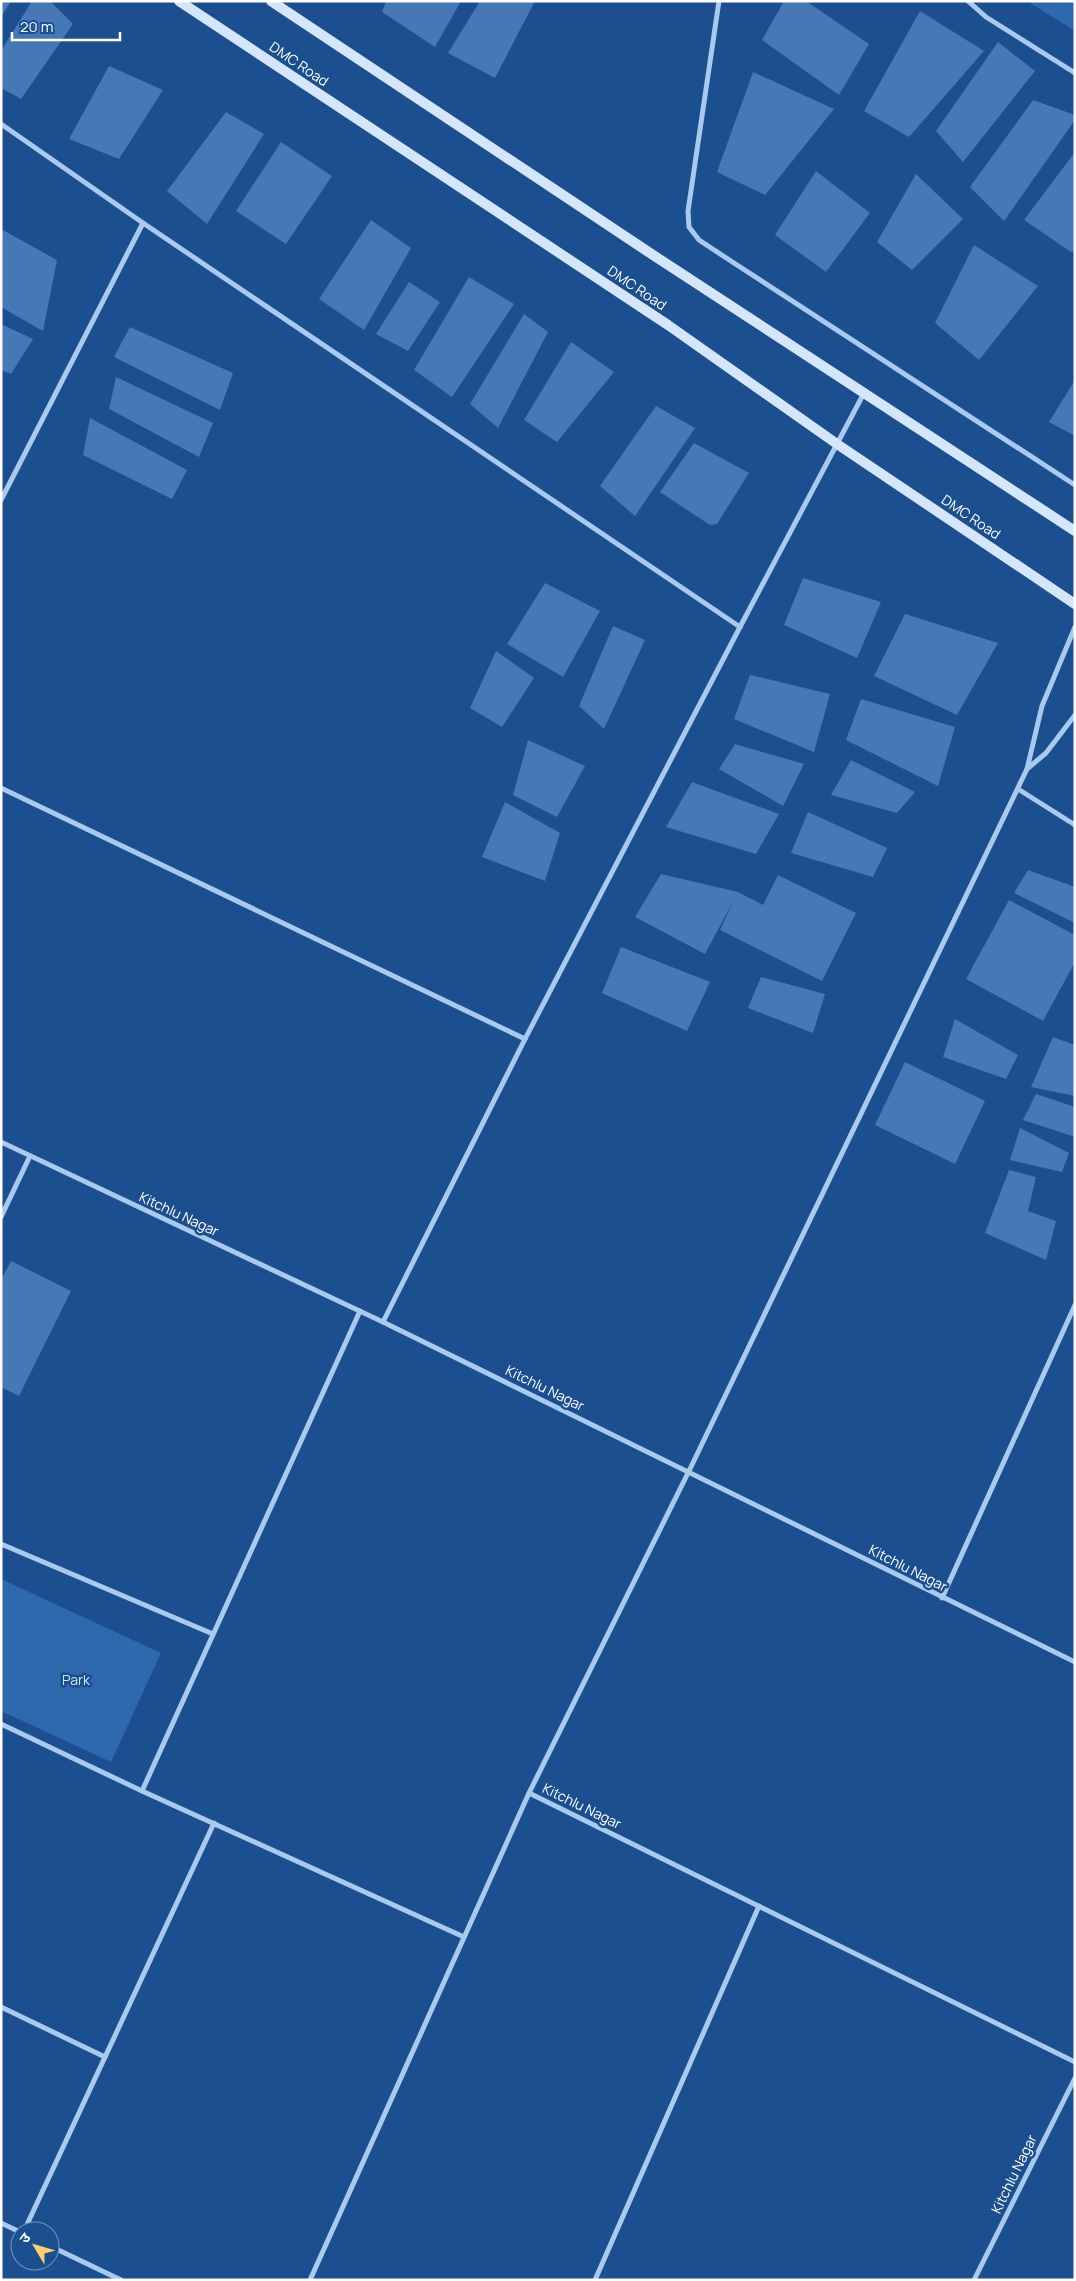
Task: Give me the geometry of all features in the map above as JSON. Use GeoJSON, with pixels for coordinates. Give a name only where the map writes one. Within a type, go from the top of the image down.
{"type":"FeatureCollection","features":[{"type":"Feature","properties":{"kind":"street","name":"DMC Road"},"geometry":{"type":"LineString","coordinates":[[179,1],[668,325],[837,444],[1075,604]]}},
{"type":"Feature","properties":{"kind":"street"},"geometry":{"type":"LineString","coordinates":[[271,1],[1075,531]]}},
{"type":"Feature","properties":{"kind":"street"},"geometry":{"type":"LineString","coordinates":[[719,1],[688,211],[689,227],[699,240],[737,266],[1075,485]]}},
{"type":"Feature","properties":{"kind":"street"},"geometry":{"type":"LineString","coordinates":[[968,1],[986,17],[1075,73]]}},
{"type":"Feature","properties":{"kind":"street"},"geometry":{"type":"LineString","coordinates":[[1,124],[740,627]]}},
{"type":"Feature","properties":{"kind":"street"},"geometry":{"type":"LineString","coordinates":[[1,500],[144,223]]}},
{"type":"Feature","properties":{"kind":"street"},"geometry":{"type":"LineString","coordinates":[[383,1322],[525,1040],[864,393]]}},
{"type":"Feature","properties":{"kind":"street"},"geometry":{"type":"LineString","coordinates":[[310,2280],[529,1793],[690,1471],[1027,769],[1042,706],[1075,627]]}},
{"type":"Feature","properties":{"kind":"street"},"geometry":{"type":"LineString","coordinates":[[1027,769],[1046,753],[1075,715]]}},
{"type":"Feature","properties":{"kind":"street"},"geometry":{"type":"LineString","coordinates":[[1,788],[525,1040]]}},
{"type":"Feature","properties":{"kind":"street"},"geometry":{"type":"LineString","coordinates":[[1018,788],[1075,825]]}},
{"type":"Feature","properties":{"kind":"street","name":"Kitchlu Nagar"},"geometry":{"type":"LineString","coordinates":[[1,1142],[383,1322],[690,1471],[942,1598],[1075,1662]]}},
{"type":"Feature","properties":{"kind":"street"},"geometry":{"type":"LineString","coordinates":[[1,1217],[30,1156]]}},
{"type":"Feature","properties":{"kind":"street"},"geometry":{"type":"LineString","coordinates":[[942,1598],[1075,1305]]}},
{"type":"Feature","properties":{"kind":"street"},"geometry":{"type":"LineString","coordinates":[[142,1791],[360,1311]]}},
{"type":"Feature","properties":{"kind":"street"},"geometry":{"type":"LineString","coordinates":[[1,1544],[213,1634]]}},
{"type":"Feature","properties":{"kind":"street"},"geometry":{"type":"LineString","coordinates":[[1,1724],[142,1791],[464,1937]]}},
{"type":"Feature","properties":{"kind":"street","name":"Kitchlu Nagar"},"geometry":{"type":"LineString","coordinates":[[529,1793],[1075,2062]]}},
{"type":"Feature","properties":{"kind":"street"},"geometry":{"type":"LineString","coordinates":[[29,2221],[214,1824]]}},
{"type":"Feature","properties":{"kind":"street"},"geometry":{"type":"LineString","coordinates":[[595,2280],[759,1906]]}},
{"type":"Feature","properties":{"kind":"street"},"geometry":{"type":"LineString","coordinates":[[1,2007],[105,2057]]}},
{"type":"Feature","properties":{"kind":"street","name":"Kitchlu Nagar"},"geometry":{"type":"LineString","coordinates":[[974,2280],[1075,2078]]}},
{"type":"Feature","properties":{"kind":"street"},"geometry":{"type":"LineString","coordinates":[[60,2251],[121,2280]]}},
{"type":"Feature","properties":{"kind":"green space"},"geometry":{"type":"Polygon","coordinates":[[[1027,1],[1075,1],[1075,31],[1027,1]]]}},
{"type":"Feature","properties":{"kind":"green space","name":"Park"},"geometry":{"type":"Polygon","coordinates":[[[1,1579],[161,1653],[111,1762],[1,1711],[1,1579]]]}},
{"type":"Feature","properties":{"kind":"building"},"geometry":{"type":"Polygon","coordinates":[[[1,1],[11,1],[1,17],[1,1]]]}},
{"type":"Feature","properties":{"kind":"building"},"geometry":{"type":"Polygon","coordinates":[[[32,1],[50,1],[73,24],[21,99],[1,88],[1,51],[32,1]]]}},
{"type":"Feature","properties":{"kind":"building"},"geometry":{"type":"Polygon","coordinates":[[[386,1],[461,1],[435,47],[382,12],[386,1]]]}},
{"type":"Feature","properties":{"kind":"building"},"geometry":{"type":"Polygon","coordinates":[[[480,1],[535,1],[495,78],[448,53],[480,1]]]}},
{"type":"Feature","properties":{"kind":"building"},"geometry":{"type":"Polygon","coordinates":[[[784,1],[806,1],[869,44],[839,95],[762,40],[784,1]]]}},
{"type":"Feature","properties":{"kind":"building"},"geometry":{"type":"Polygon","coordinates":[[[920,11],[984,51],[909,137],[864,111],[920,11]]]}},
{"type":"Feature","properties":{"kind":"building"},"geometry":{"type":"Polygon","coordinates":[[[998,42],[1035,71],[963,162],[936,131],[998,42]]]}},
{"type":"Feature","properties":{"kind":"building"},"geometry":{"type":"Polygon","coordinates":[[[109,66],[163,90],[119,159],[69,139],[109,66]]]}},
{"type":"Feature","properties":{"kind":"building"},"geometry":{"type":"Polygon","coordinates":[[[753,72],[834,109],[765,195],[717,172],[753,72]]]}},
{"type":"Feature","properties":{"kind":"building"},"geometry":{"type":"Polygon","coordinates":[[[1033,100],[1075,115],[1075,120],[1004,221],[970,187],[1033,100]]]}},
{"type":"Feature","properties":{"kind":"building"},"geometry":{"type":"Polygon","coordinates":[[[226,112],[264,134],[207,224],[167,191],[226,112]]]}},
{"type":"Feature","properties":{"kind":"building"},"geometry":{"type":"Polygon","coordinates":[[[281,142],[332,176],[286,244],[236,211],[281,142]]]}},
{"type":"Feature","properties":{"kind":"building"},"geometry":{"type":"Polygon","coordinates":[[[1075,152],[1075,251],[1071,252],[1024,220],[1075,152]]]}},
{"type":"Feature","properties":{"kind":"building"},"geometry":{"type":"Polygon","coordinates":[[[816,171],[870,213],[826,272],[775,235],[816,171]]]}},
{"type":"Feature","properties":{"kind":"building"},"geometry":{"type":"Polygon","coordinates":[[[916,174],[963,219],[912,270],[877,242],[916,174]]]}},
{"type":"Feature","properties":{"kind":"building"},"geometry":{"type":"Polygon","coordinates":[[[371,220],[411,248],[364,330],[319,299],[371,220]]]}},
{"type":"Feature","properties":{"kind":"building"},"geometry":{"type":"Polygon","coordinates":[[[1,229],[57,260],[43,331],[1,307],[1,229]]]}},
{"type":"Feature","properties":{"kind":"building"},"geometry":{"type":"Polygon","coordinates":[[[974,245],[1038,286],[979,360],[935,323],[974,245]]]}},
{"type":"Feature","properties":{"kind":"building"},"geometry":{"type":"Polygon","coordinates":[[[469,277],[514,304],[452,397],[414,370],[469,277]]]}},
{"type":"Feature","properties":{"kind":"building"},"geometry":{"type":"Polygon","coordinates":[[[409,282],[440,302],[408,351],[376,334],[409,282]]]}},
{"type":"Feature","properties":{"kind":"building"},"geometry":{"type":"Polygon","coordinates":[[[524,314],[548,332],[498,428],[470,404],[524,314]]]}},
{"type":"Feature","properties":{"kind":"building"},"geometry":{"type":"Polygon","coordinates":[[[1,324],[33,339],[11,374],[1,370],[1,324]]]}},
{"type":"Feature","properties":{"kind":"building"},"geometry":{"type":"Polygon","coordinates":[[[130,327],[233,373],[220,410],[114,357],[130,327]]]}},
{"type":"Feature","properties":{"kind":"building"},"geometry":{"type":"Polygon","coordinates":[[[571,342],[614,372],[557,442],[524,420],[571,342]]]}},
{"type":"Feature","properties":{"kind":"building"},"geometry":{"type":"Polygon","coordinates":[[[116,377],[213,423],[199,457],[109,409],[116,377]]]}},
{"type":"Feature","properties":{"kind":"building"},"geometry":{"type":"Polygon","coordinates":[[[1075,380],[1075,436],[1049,422],[1075,380]]]}},
{"type":"Feature","properties":{"kind":"building"},"geometry":{"type":"Polygon","coordinates":[[[656,406],[695,428],[635,516],[600,486],[656,406]]]}},
{"type":"Feature","properties":{"kind":"building"},"geometry":{"type":"Polygon","coordinates":[[[90,418],[187,470],[172,499],[83,455],[90,418]]]}},
{"type":"Feature","properties":{"kind":"building"},"geometry":{"type":"Polygon","coordinates":[[[694,443],[749,473],[717,524],[710,525],[660,492],[694,443]]]}},
{"type":"Feature","properties":{"kind":"building"},"geometry":{"type":"Polygon","coordinates":[[[803,578],[881,602],[857,658],[784,625],[803,578]]]}},
{"type":"Feature","properties":{"kind":"building"},"geometry":{"type":"Polygon","coordinates":[[[545,583],[600,611],[563,677],[507,644],[545,583]]]}},
{"type":"Feature","properties":{"kind":"building"},"geometry":{"type":"Polygon","coordinates":[[[905,614],[998,643],[957,715],[874,676],[905,614]]]}},
{"type":"Feature","properties":{"kind":"building"},"geometry":{"type":"Polygon","coordinates":[[[613,626],[645,640],[604,729],[579,706],[613,626]]]}},
{"type":"Feature","properties":{"kind":"building"},"geometry":{"type":"Polygon","coordinates":[[[496,651],[534,678],[502,727],[470,708],[496,651]]]}},
{"type":"Feature","properties":{"kind":"building"},"geometry":{"type":"Polygon","coordinates":[[[750,675],[830,694],[814,752],[734,719],[750,675]]]}},
{"type":"Feature","properties":{"kind":"building"},"geometry":{"type":"Polygon","coordinates":[[[861,699],[955,727],[938,786],[846,740],[861,699]]]}},
{"type":"Feature","properties":{"kind":"building"},"geometry":{"type":"Polygon","coordinates":[[[528,740],[585,766],[557,817],[513,795],[528,740]]]}},
{"type":"Feature","properties":{"kind":"building"},"geometry":{"type":"Polygon","coordinates":[[[735,744],[804,764],[783,806],[719,769],[735,744]]]}},
{"type":"Feature","properties":{"kind":"building"},"geometry":{"type":"Polygon","coordinates":[[[851,760],[915,792],[897,813],[831,795],[851,760]]]}},
{"type":"Feature","properties":{"kind":"building"},"geometry":{"type":"Polygon","coordinates":[[[692,782],[779,814],[756,854],[666,827],[692,782]]]}},
{"type":"Feature","properties":{"kind":"building"},"geometry":{"type":"Polygon","coordinates":[[[505,802],[560,833],[545,881],[482,857],[505,802]]]}},
{"type":"Feature","properties":{"kind":"building"},"geometry":{"type":"Polygon","coordinates":[[[808,812],[887,848],[873,877],[791,853],[808,812]]]}},
{"type":"Feature","properties":{"kind":"building"},"geometry":{"type":"Polygon","coordinates":[[[1028,870],[1075,887],[1075,923],[1014,893],[1028,870]]]}},
{"type":"Feature","properties":{"kind":"building"},"geometry":{"type":"Polygon","coordinates":[[[661,874],[738,892],[763,905],[778,875],[856,913],[822,981],[720,930],[734,900],[705,954],[635,917],[661,874]]]}},
{"type":"Feature","properties":{"kind":"building"},"geometry":{"type":"Polygon","coordinates":[[[1009,900],[1075,935],[1075,962],[1043,1021],[966,979],[1009,900]]]}},
{"type":"Feature","properties":{"kind":"building"},"geometry":{"type":"Polygon","coordinates":[[[621,947],[710,982],[687,1031],[602,993],[621,947]]]}},
{"type":"Feature","properties":{"kind":"building"},"geometry":{"type":"Polygon","coordinates":[[[761,977],[825,994],[813,1033],[748,1008],[761,977]]]}},
{"type":"Feature","properties":{"kind":"building"},"geometry":{"type":"Polygon","coordinates":[[[955,1019],[1018,1055],[1006,1079],[943,1057],[955,1019]]]}},
{"type":"Feature","properties":{"kind":"building"},"geometry":{"type":"Polygon","coordinates":[[[1053,1037],[1075,1045],[1075,1096],[1031,1087],[1053,1037]]]}},
{"type":"Feature","properties":{"kind":"building"},"geometry":{"type":"Polygon","coordinates":[[[905,1062],[985,1101],[955,1164],[875,1125],[905,1062]]]}},
{"type":"Feature","properties":{"kind":"building"},"geometry":{"type":"Polygon","coordinates":[[[1036,1094],[1075,1107],[1075,1137],[1023,1120],[1036,1094]]]}},
{"type":"Feature","properties":{"kind":"building"},"geometry":{"type":"Polygon","coordinates":[[[1020,1128],[1069,1153],[1062,1172],[1010,1160],[1020,1128]]]}},
{"type":"Feature","properties":{"kind":"building"},"geometry":{"type":"Polygon","coordinates":[[[1009,1170],[1036,1177],[1028,1211],[1056,1221],[1046,1260],[985,1233],[1009,1170]]]}},
{"type":"Feature","properties":{"kind":"building"},"geometry":{"type":"Polygon","coordinates":[[[11,1261],[71,1291],[19,1396],[1,1387],[1,1280],[11,1261]]]}}]}
